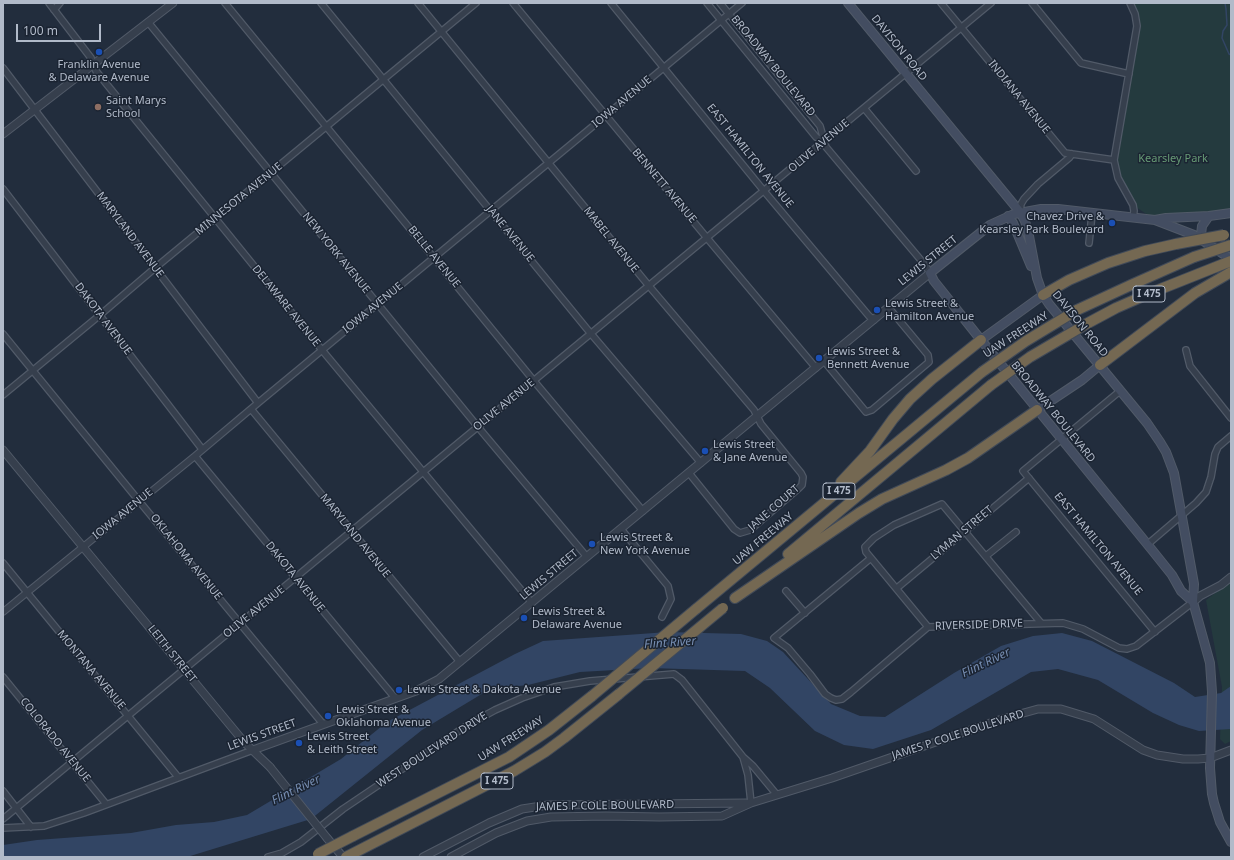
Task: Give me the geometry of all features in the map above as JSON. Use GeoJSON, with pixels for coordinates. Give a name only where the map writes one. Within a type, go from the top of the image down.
{"type":"FeatureCollection","features":[{"type":"Feature","properties":{"kind":"highway"},"geometry":{"type":"LineString","coordinates":[[1043,295],[1094,268],[1140,253],[1227,234]]}},
{"type":"Feature","properties":{"kind":"highway","name":"UAW FREEWAY"},"geometry":{"type":"LineString","coordinates":[[315,856],[509,757],[549,730],[982,372],[1030,338],[1077,310],[1124,288],[1194,258],[1231,245]]}},
{"type":"Feature","properties":{"kind":"highway","name":"I 475"},"geometry":{"type":"LineString","coordinates":[[346,857],[514,771],[558,743],[991,385],[1030,357],[1088,323],[1134,300],[1231,260]]}},
{"type":"Feature","properties":{"kind":"highway"},"geometry":{"type":"LineString","coordinates":[[1100,366],[1195,293],[1228,273]]}},
{"type":"Feature","properties":{"kind":"highway"},"geometry":{"type":"LineString","coordinates":[[810,515],[870,451],[893,419],[910,399],[932,379],[981,340]]}},
{"type":"Feature","properties":{"kind":"highway"},"geometry":{"type":"LineString","coordinates":[[735,598],[859,512],[882,499],[968,458],[1037,410]]}},
{"type":"Feature","properties":{"kind":"main road","name":"DAVISON ROAD"},"geometry":{"type":"LineString","coordinates":[[848,3],[1020,212],[1025,221],[1037,278],[1043,295],[1147,423],[1166,452],[1175,478],[1182,516],[1194,584],[1193,602]]}},
{"type":"Feature","properties":{"kind":"main road","name":"LEWIS STREET"},"geometry":{"type":"LineString","coordinates":[[930,273],[984,230],[1008,216],[1020,212],[1049,209],[1155,220]]}},
{"type":"Feature","properties":{"kind":"main road"},"geometry":{"type":"LineString","coordinates":[[1155,220],[1231,214]]}},
{"type":"Feature","properties":{"kind":"main road"},"geometry":{"type":"LineString","coordinates":[[1008,216],[1013,223],[1037,278]]}},
{"type":"Feature","properties":{"kind":"main road"},"geometry":{"type":"LineString","coordinates":[[1202,240],[1202,226],[1209,216]]}},
{"type":"Feature","properties":{"kind":"main road"},"geometry":{"type":"LineString","coordinates":[[1155,220],[1187,232],[1202,240],[1231,260]]}},
{"type":"Feature","properties":{"kind":"main road","name":"BROADWAY BOULEVARD"},"geometry":{"type":"LineString","coordinates":[[930,273],[934,281],[1037,410],[1148,544],[1172,575],[1181,591],[1193,602]]}},
{"type":"Feature","properties":{"kind":"main road"},"geometry":{"type":"LineString","coordinates":[[981,340],[1043,295]]}},
{"type":"Feature","properties":{"kind":"main road"},"geometry":{"type":"LineString","coordinates":[[1037,410],[1100,366]]}},
{"type":"Feature","properties":{"kind":"main road"},"geometry":{"type":"LineString","coordinates":[[1193,602],[1210,663],[1212,692],[1210,758],[1211,784],[1214,803],[1220,822],[1231,842]]}},
{"type":"Feature","properties":{"kind":"street","name":"DELAWARE AVENUE"},"geometry":{"type":"LineString","coordinates":[[49,3],[91,58],[96,71],[322,350],[532,603]]}},
{"type":"Feature","properties":{"kind":"street"},"geometry":{"type":"LineString","coordinates":[[54,10],[60,3]]}},
{"type":"Feature","properties":{"kind":"street"},"geometry":{"type":"LineString","coordinates":[[3,134],[173,3]]}},
{"type":"Feature","properties":{"kind":"street","name":"BELLE AVENUE"},"geometry":{"type":"LineString","coordinates":[[225,3],[534,381],[643,511]]}},
{"type":"Feature","properties":{"kind":"street","name":"JANE AVENUE"},"geometry":{"type":"LineString","coordinates":[[321,3],[592,334],[701,463]]}},
{"type":"Feature","properties":{"kind":"street","name":"MABEL AVENUE"},"geometry":{"type":"LineString","coordinates":[[418,3],[649,286],[754,410],[761,424],[803,477]]}},
{"type":"Feature","properties":{"kind":"street","name":"MINNESOTA AVENUE"},"geometry":{"type":"LineString","coordinates":[[3,395],[476,3]]}},
{"type":"Feature","properties":{"kind":"street","name":"BENNETT AVENUE"},"geometry":{"type":"LineString","coordinates":[[513,3],[816,368]]}},
{"type":"Feature","properties":{"kind":"street","name":"EAST HAMILTON AVENUE"},"geometry":{"type":"LineString","coordinates":[[611,3],[764,191],[868,316],[874,320]]}},
{"type":"Feature","properties":{"kind":"street","name":"BROADWAY BOULEVARD"},"geometry":{"type":"LineString","coordinates":[[707,3],[816,136],[824,142]]}},
{"type":"Feature","properties":{"kind":"street","name":"BROADWAY BOULEVARD"},"geometry":{"type":"LineString","coordinates":[[720,3],[820,126],[826,147],[926,266],[930,273]]}},
{"type":"Feature","properties":{"kind":"street","name":"IOWA AVENUE"},"geometry":{"type":"LineString","coordinates":[[3,612],[195,456],[251,408],[742,3]]}},
{"type":"Feature","properties":{"kind":"street","name":"INDIANA AVENUE"},"geometry":{"type":"LineString","coordinates":[[942,3],[1065,153],[1114,160]]}},
{"type":"Feature","properties":{"kind":"street","name":"OLIVE AVENUE"},"geometry":{"type":"LineString","coordinates":[[3,819],[991,3]]}},
{"type":"Feature","properties":{"kind":"street"},"geometry":{"type":"LineString","coordinates":[[1032,3],[1081,63],[1129,74]]}},
{"type":"Feature","properties":{"kind":"street"},"geometry":{"type":"LineString","coordinates":[[1130,3],[1135,14],[1137,26],[1114,160],[1118,178],[1133,206],[1133,218]]}},
{"type":"Feature","properties":{"kind":"street","name":"NEW YORK AVENUE"},"geometry":{"type":"LineString","coordinates":[[148,22],[478,427],[587,557]]}},
{"type":"Feature","properties":{"kind":"street","name":"MARYLAND AVENUE"},"geometry":{"type":"LineString","coordinates":[[3,68],[258,403]]}},
{"type":"Feature","properties":{"kind":"street"},"geometry":{"type":"LineString","coordinates":[[772,82],[780,76]]}},
{"type":"Feature","properties":{"kind":"street"},"geometry":{"type":"LineString","coordinates":[[864,108],[916,171]]}},
{"type":"Feature","properties":{"kind":"street"},"geometry":{"type":"LineString","coordinates":[[1020,212],[1021,204],[1024,198],[1072,154]]}},
{"type":"Feature","properties":{"kind":"street","name":"DAKOTA AVENUE"},"geometry":{"type":"LineString","coordinates":[[3,189],[202,449]]}},
{"type":"Feature","properties":{"kind":"street"},"geometry":{"type":"LineString","coordinates":[[1089,242],[1092,214]]}},
{"type":"Feature","properties":{"kind":"street","name":"LEWIS STREET"},"geometry":{"type":"LineString","coordinates":[[3,828],[44,826],[395,698],[439,679],[930,273]]}},
{"type":"Feature","properties":{"kind":"street"},"geometry":{"type":"LineString","coordinates":[[824,361],[866,412],[872,410],[929,362],[928,355],[889,308]]}},
{"type":"Feature","properties":{"kind":"street","name":"OKLAHOMA AVENUE"},"geometry":{"type":"LineString","coordinates":[[3,334],[323,724]]}},
{"type":"Feature","properties":{"kind":"street"},"geometry":{"type":"LineString","coordinates":[[1186,350],[1190,366],[1231,418]]}},
{"type":"Feature","properties":{"kind":"street"},"geometry":{"type":"LineString","coordinates":[[1062,440],[1120,390]]}},
{"type":"Feature","properties":{"kind":"street","name":"MARYLAND AVENUE"},"geometry":{"type":"LineString","coordinates":[[251,408],[460,662]]}},
{"type":"Feature","properties":{"kind":"street"},"geometry":{"type":"LineString","coordinates":[[1148,544],[1182,516],[1206,492],[1218,447],[1231,436]]}},
{"type":"Feature","properties":{"kind":"street","name":"EAST HAMILTON AVENUE"},"geometry":{"type":"LineString","coordinates":[[1062,440],[1023,471],[1155,632]]}},
{"type":"Feature","properties":{"kind":"street","name":"LEITH STREET"},"geometry":{"type":"LineString","coordinates":[[3,450],[244,742],[270,767],[343,857]]}},
{"type":"Feature","properties":{"kind":"street","name":"DAKOTA AVENUE"},"geometry":{"type":"LineString","coordinates":[[195,456],[395,698]]}},
{"type":"Feature","properties":{"kind":"street","name":"JANE COURT"},"geometry":{"type":"LineString","coordinates":[[689,473],[734,529],[740,533],[750,530],[799,488],[802,485],[803,477]]}},
{"type":"Feature","properties":{"kind":"street","name":"LYMAN STREET"},"geometry":{"type":"LineString","coordinates":[[896,588],[1029,478]]}},
{"type":"Feature","properties":{"kind":"street"},"geometry":{"type":"LineString","coordinates":[[928,627],[866,552],[865,547],[874,538],[894,525],[942,504],[1041,623]]}},
{"type":"Feature","properties":{"kind":"street"},"geometry":{"type":"LineString","coordinates":[[621,529],[668,586],[670,599],[662,617]]}},
{"type":"Feature","properties":{"kind":"street"},"geometry":{"type":"LineString","coordinates":[[986,556],[1016,532]]}},
{"type":"Feature","properties":{"kind":"street"},"geometry":{"type":"LineString","coordinates":[[786,592],[805,613],[871,558]]}},
{"type":"Feature","properties":{"kind":"street","name":"MONTANA AVENUE"},"geometry":{"type":"LineString","coordinates":[[3,563],[178,777]]}},
{"type":"Feature","properties":{"kind":"street"},"geometry":{"type":"LineString","coordinates":[[1193,602],[1231,577]]}},
{"type":"Feature","properties":{"kind":"street","name":"RIVERSIDE DRIVE"},"geometry":{"type":"LineString","coordinates":[[805,613],[774,638],[788,648],[825,694],[836,700],[842,699],[851,692],[928,627],[1063,623],[1083,629],[1119,648],[1127,649],[1136,646],[1193,602]]}},
{"type":"Feature","properties":{"kind":"street","name":"WEST BOULEVARD DRIVE"},"geometry":{"type":"LineString","coordinates":[[268,857],[282,853],[301,842],[343,809],[466,726],[495,710],[522,698],[554,687],[590,681],[674,674],[682,680],[743,757]]}},
{"type":"Feature","properties":{"kind":"street","name":"COLORADO AVENUE"},"geometry":{"type":"LineString","coordinates":[[3,677],[106,804]]}},
{"type":"Feature","properties":{"kind":"street","name":"JAMES P COLE BOULEVARD"},"geometry":{"type":"LineString","coordinates":[[451,857],[496,833],[527,821],[551,818],[722,816],[750,803],[832,778],[1002,719],[1038,709],[1061,709],[1094,719],[1143,750],[1157,755],[1183,759],[1198,759],[1210,758],[1231,750]]}},
{"type":"Feature","properties":{"kind":"street"},"geometry":{"type":"LineString","coordinates":[[743,757],[753,766],[777,795]]}},
{"type":"Feature","properties":{"kind":"street"},"geometry":{"type":"LineString","coordinates":[[743,757],[748,775],[750,803]]}},
{"type":"Feature","properties":{"kind":"street"},"geometry":{"type":"LineString","coordinates":[[3,791],[32,827]]}},
{"type":"Feature","properties":{"kind":"street","name":"JAMES P COLE BOULEVARD"},"geometry":{"type":"LineString","coordinates":[[423,857],[489,823],[522,809],[548,805],[750,803]]}},
{"type":"Feature","properties":{"kind":"green space","name":"Kearsley Park"},"geometry":{"type":"Polygon","coordinates":[[[1130,3],[1231,3],[1231,212],[1155,220],[1133,205],[1114,167],[1137,26],[1130,3]]]}},
{"type":"Feature","properties":{"kind":"green space"},"geometry":{"type":"Polygon","coordinates":[[[1231,581],[1231,741],[1225,744],[1220,739],[1222,687],[1206,600],[1231,581]]]}},
{"type":"Feature","properties":{"kind":"water","name":"Flint River"},"geometry":{"type":"Polygon","coordinates":[[[668,632],[741,634],[767,641],[783,652],[831,704],[860,716],[885,717],[954,673],[1001,646],[1033,636],[1062,633],[1092,641],[1174,683],[1195,697],[1221,693],[1231,686],[1231,729],[1199,731],[1179,725],[1153,713],[1098,680],[1058,669],[1031,672],[931,730],[873,749],[844,745],[815,731],[770,688],[745,671],[650,668],[580,672],[528,685],[490,689],[422,730],[311,819],[187,857],[3,857],[3,845],[37,840],[131,833],[176,825],[214,822],[247,815],[341,759],[387,722],[515,654],[543,641],[668,632]]]}},
{"type":"Feature","properties":{"kind":"waterway"},"geometry":{"type":"LineString","coordinates":[[1225,3],[1227,25],[1223,31],[1222,38],[1229,54],[1231,55]]}},
{"type":"Feature","properties":{"kind":"place","name":"Franklin Avenue & Delaware Avenue"},"geometry":{"type":"Point","coordinates":[99,52]}},
{"type":"Feature","properties":{"kind":"place","name":"Saint Marys School"},"geometry":{"type":"Point","coordinates":[98,107]}},
{"type":"Feature","properties":{"kind":"place","name":"Chavez Drive & Kearsley Park Boulevard"},"geometry":{"type":"Point","coordinates":[1112,223]}},
{"type":"Feature","properties":{"kind":"place","name":"Lewis Street & Hamilton Avenue"},"geometry":{"type":"Point","coordinates":[877,310]}},
{"type":"Feature","properties":{"kind":"place","name":"Lewis Street & Bennett Avenue"},"geometry":{"type":"Point","coordinates":[819,358]}},
{"type":"Feature","properties":{"kind":"place","name":"Lewis Street & Jane Avenue"},"geometry":{"type":"Point","coordinates":[705,451]}},
{"type":"Feature","properties":{"kind":"place","name":"Lewis Street & New York Avenue"},"geometry":{"type":"Point","coordinates":[592,544]}},
{"type":"Feature","properties":{"kind":"place","name":"Lewis Street & Delaware Avenue"},"geometry":{"type":"Point","coordinates":[524,618]}},
{"type":"Feature","properties":{"kind":"place","name":"Lewis Street & Dakota Avenue"},"geometry":{"type":"Point","coordinates":[399,690]}},
{"type":"Feature","properties":{"kind":"place","name":"Lewis Street & Oklahoma Avenue"},"geometry":{"type":"Point","coordinates":[328,716]}},
{"type":"Feature","properties":{"kind":"place","name":"Lewis Street & Leith Street"},"geometry":{"type":"Point","coordinates":[299,743]}}]}
